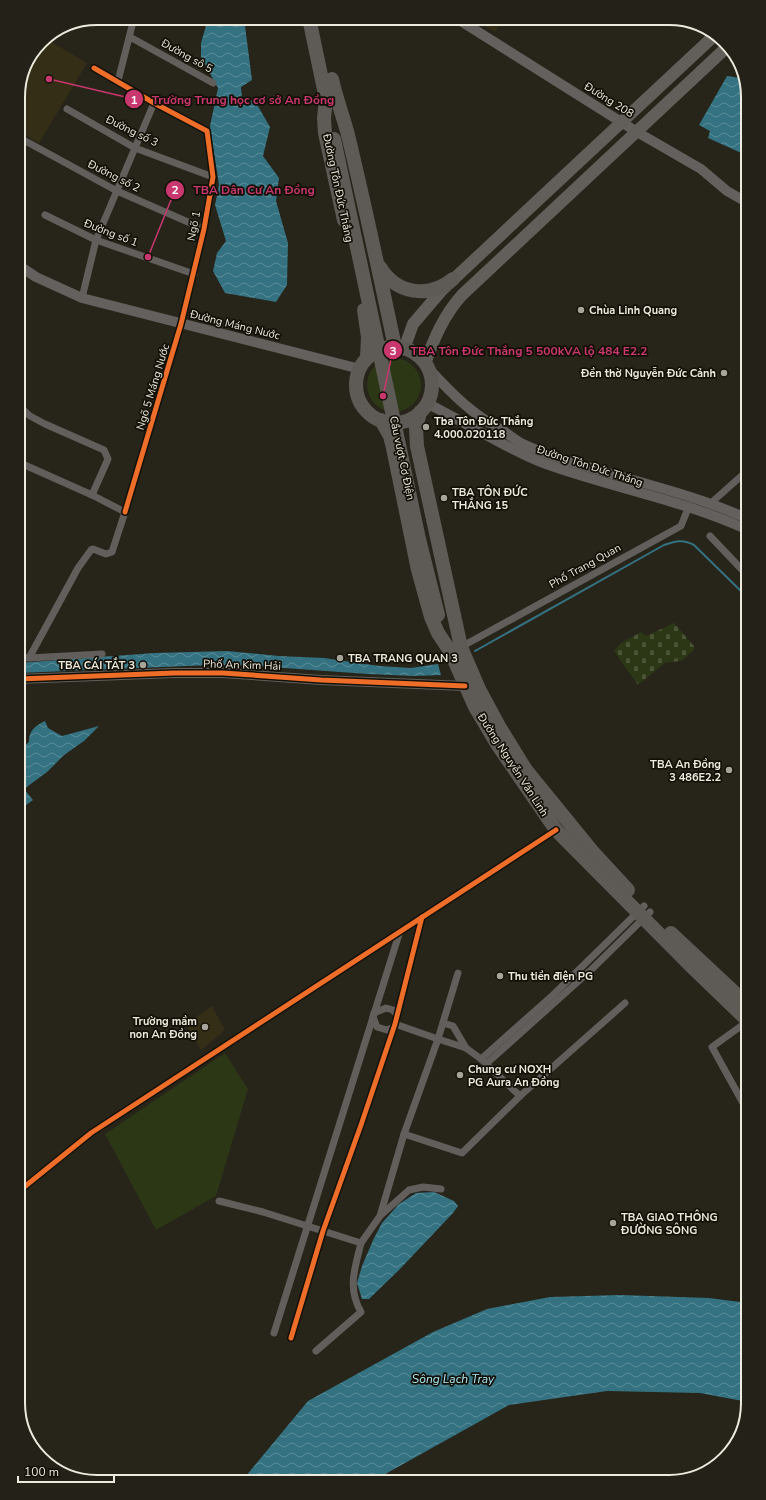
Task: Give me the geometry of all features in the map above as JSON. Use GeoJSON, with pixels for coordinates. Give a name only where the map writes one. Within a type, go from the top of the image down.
{"type":"FeatureCollection","features":[{"type":"Feature","properties":{"kind":"highway","name":"Đường Tôn Đức Thắng"},"geometry":{"type":"LineString","coordinates":[[311,25],[331,98],[347,130],[399,348]]}},
{"type":"Feature","properties":{"kind":"highway","name":"Đường Tôn Đức Thắng"},"geometry":{"type":"LineString","coordinates":[[320,25],[331,98],[324,118],[325,133],[365,316],[368,338],[363,364]]}},
{"type":"Feature","properties":{"kind":"highway","name":"Cầu vượt Cơ Điện"},"geometry":{"type":"LineString","coordinates":[[331,98],[419,539],[456,649]]}},
{"type":"Feature","properties":{"kind":"highway"},"geometry":{"type":"LineString","coordinates":[[378,262],[384,274],[394,283],[412,291],[425,292],[437,289],[453,279]]}},
{"type":"Feature","properties":{"kind":"highway"},"geometry":{"type":"LineString","coordinates":[[399,348],[416,354],[427,366],[431,387],[424,407],[411,418],[399,422],[381,420],[366,410],[359,400],[356,381],[363,364],[378,351],[399,348]]}},
{"type":"Feature","properties":{"kind":"highway","name":"Đường Nguyễn Văn Linh"},"geometry":{"type":"LineString","coordinates":[[424,407],[416,428],[417,446],[456,649],[465,686],[476,707],[497,744],[556,830],[741,1000]]}},
{"type":"Feature","properties":{"kind":"highway","name":"Đường Nguyễn Văn Linh"},"geometry":{"type":"LineString","coordinates":[[381,420],[390,436],[393,448],[424,595],[434,625],[441,639],[456,649],[500,728],[526,770],[644,912],[741,1014]]}},
{"type":"Feature","properties":{"kind":"main road","name":"Đường 208"},"geometry":{"type":"LineString","coordinates":[[467,25],[637,132],[701,169],[727,190],[741,199]]}},
{"type":"Feature","properties":{"kind":"main road"},"geometry":{"type":"LineString","coordinates":[[399,348],[413,324],[453,279],[711,39]]}},
{"type":"Feature","properties":{"kind":"main road"},"geometry":{"type":"LineString","coordinates":[[427,366],[441,324],[450,309],[462,295],[724,50]]}},
{"type":"Feature","properties":{"kind":"main road"},"geometry":{"type":"LineString","coordinates":[[476,258],[474,263],[476,270],[484,272],[488,270]]}},
{"type":"Feature","properties":{"kind":"main road","name":"Đường Máng Nước"},"geometry":{"type":"LineString","coordinates":[[25,270],[36,277],[82,298],[182,324],[363,364]]}},
{"type":"Feature","properties":{"kind":"main road","name":"Đường Tôn Đức Thắng"},"geometry":{"type":"LineString","coordinates":[[427,366],[468,409],[522,443],[546,454],[671,490],[710,503],[741,516]]}},
{"type":"Feature","properties":{"kind":"main road","name":"Đường Tôn Đức Thắng"},"geometry":{"type":"LineString","coordinates":[[424,407],[449,416],[544,464],[689,506],[741,527]]}},
{"type":"Feature","properties":{"kind":"main road","name":"Phố An Kim Hải"},"geometry":{"type":"LineString","coordinates":[[25,679],[174,673],[223,673],[321,680],[465,686]]}},
{"type":"Feature","properties":{"kind":"street"},"geometry":{"type":"LineString","coordinates":[[118,81],[133,25]]}},
{"type":"Feature","properties":{"kind":"street","name":"Đường sô 5"},"geometry":{"type":"LineString","coordinates":[[130,37],[213,83]]}},
{"type":"Feature","properties":{"kind":"street"},"geometry":{"type":"LineString","coordinates":[[82,298],[96,240],[154,103],[94,68]]}},
{"type":"Feature","properties":{"kind":"street","name":"Ngõ 1"},"geometry":{"type":"LineString","coordinates":[[154,103],[207,131],[213,177],[204,229],[182,324]]}},
{"type":"Feature","properties":{"kind":"street","name":"Đường số 3"},"geometry":{"type":"LineString","coordinates":[[67,109],[135,148],[213,177]]}},
{"type":"Feature","properties":{"kind":"street","name":"Đường số 2"},"geometry":{"type":"LineString","coordinates":[[25,141],[117,191],[204,229]]}},
{"type":"Feature","properties":{"kind":"street","name":"Đường số 1"},"geometry":{"type":"LineString","coordinates":[[45,215],[96,240],[194,274]]}},
{"type":"Feature","properties":{"kind":"street","name":"Ngõ 5 Máng Nước"},"geometry":{"type":"LineString","coordinates":[[28,658],[78,568],[91,550],[94,549],[106,554],[112,552],[182,324]]}},
{"type":"Feature","properties":{"kind":"street"},"geometry":{"type":"LineString","coordinates":[[25,411],[30,416],[45,424],[104,450],[108,460],[92,495]]}},
{"type":"Feature","properties":{"kind":"street"},"geometry":{"type":"LineString","coordinates":[[25,465],[92,495],[125,512]]}},
{"type":"Feature","properties":{"kind":"street"},"geometry":{"type":"LineString","coordinates":[[689,506],[710,503],[741,476]]}},
{"type":"Feature","properties":{"kind":"street","name":"Phố Trang Quan"},"geometry":{"type":"LineString","coordinates":[[456,649],[681,526],[689,506]]}},
{"type":"Feature","properties":{"kind":"street"},"geometry":{"type":"LineString","coordinates":[[710,536],[741,569]]}},
{"type":"Feature","properties":{"kind":"street"},"geometry":{"type":"LineString","coordinates":[[25,658],[102,654]]}},
{"type":"Feature","properties":{"kind":"street"},"geometry":{"type":"LineString","coordinates":[[25,1186],[91,1133],[556,830]]}},
{"type":"Feature","properties":{"kind":"street"},"geometry":{"type":"LineString","coordinates":[[481,1059],[644,912]]}},
{"type":"Feature","properties":{"kind":"street"},"geometry":{"type":"LineString","coordinates":[[486,1064],[558,1000],[644,912]]}},
{"type":"Feature","properties":{"kind":"street"},"geometry":{"type":"LineString","coordinates":[[291,1338],[323,1231],[395,1026],[422,917]]}},
{"type":"Feature","properties":{"kind":"street"},"geometry":{"type":"LineString","coordinates":[[274,1333],[400,931]]}},
{"type":"Feature","properties":{"kind":"street"},"geometry":{"type":"LineString","coordinates":[[380,1216],[404,1134],[438,1039],[458,973]]}},
{"type":"Feature","properties":{"kind":"street"},"geometry":{"type":"LineString","coordinates":[[404,1134],[462,1153],[520,1096],[625,1003]]}},
{"type":"Feature","properties":{"kind":"street"},"geometry":{"type":"LineString","coordinates":[[373,1015],[386,1008],[393,1010],[397,1015]]}},
{"type":"Feature","properties":{"kind":"street"},"geometry":{"type":"LineString","coordinates":[[373,1015],[377,1027],[387,1030],[395,1026],[466,1048],[481,1059],[520,1096]]}},
{"type":"Feature","properties":{"kind":"street"},"geometry":{"type":"LineString","coordinates":[[443,1024],[453,1026],[466,1048]]}},
{"type":"Feature","properties":{"kind":"street"},"geometry":{"type":"LineString","coordinates":[[741,1026],[712,1047],[741,1099]]}},
{"type":"Feature","properties":{"kind":"street"},"geometry":{"type":"LineString","coordinates":[[316,1351],[361,1312],[352,1288],[361,1243],[380,1216],[409,1190],[423,1188],[441,1189]]}},
{"type":"Feature","properties":{"kind":"street"},"geometry":{"type":"LineString","coordinates":[[219,1201],[263,1212],[306,1227],[361,1243]]}},
{"type":"Feature","properties":{"kind":"shaded area"},"geometry":{"type":"Polygon","coordinates":[[[483,25],[499,25],[495,32],[483,25]]]}},
{"type":"Feature","properties":{"kind":"shaded area"},"geometry":{"type":"Polygon","coordinates":[[[51,42],[87,63],[39,143],[25,135],[25,92],[30,69],[40,53],[51,42]]]}},
{"type":"Feature","properties":{"kind":"shaded area","name":"Trường mầm non An Đồng"},"geometry":{"type":"Polygon","coordinates":[[[212,1006],[225,1030],[201,1050],[186,1024],[212,1006]]]}},
{"type":"Feature","properties":{"kind":"green space"},"geometry":{"type":"Polygon","coordinates":[[[389,358],[399,358],[409,362],[417,370],[421,380],[421,390],[417,400],[409,408],[399,412],[389,412],[379,408],[371,400],[367,390],[367,380],[371,370],[379,362],[389,358]]]}},
{"type":"Feature","properties":{"kind":"green space"},"geometry":{"type":"Polygon","coordinates":[[[674,623],[694,646],[694,650],[681,661],[665,663],[638,685],[614,651],[621,643],[641,632],[646,636],[674,623]]]}},
{"type":"Feature","properties":{"kind":"green space"},"geometry":{"type":"Polygon","coordinates":[[[225,1053],[248,1089],[216,1196],[156,1230],[105,1134],[225,1053]]]}},
{"type":"Feature","properties":{"kind":"water"},"geometry":{"type":"Polygon","coordinates":[[[206,25],[245,25],[252,80],[241,87],[242,99],[255,101],[270,127],[263,156],[279,178],[276,201],[288,243],[287,285],[276,302],[225,293],[213,271],[217,253],[226,241],[215,205],[219,185],[210,126],[218,88],[201,57],[201,43],[206,25]]]}},
{"type":"Feature","properties":{"kind":"water"},"geometry":{"type":"Polygon","coordinates":[[[727,76],[739,78],[741,92],[741,153],[708,138],[710,131],[699,125],[727,76]]]}},
{"type":"Feature","properties":{"kind":"water"},"geometry":{"type":"Polygon","coordinates":[[[227,651],[279,656],[324,658],[379,666],[411,668],[438,664],[441,675],[414,676],[256,666],[210,665],[25,673],[25,662],[155,653],[227,651]]]}},
{"type":"Feature","properties":{"kind":"water"},"geometry":{"type":"Polygon","coordinates":[[[45,721],[48,728],[62,736],[99,726],[84,741],[64,755],[47,772],[25,788],[25,745],[29,742],[31,731],[45,721]]]}},
{"type":"Feature","properties":{"kind":"water"},"geometry":{"type":"Polygon","coordinates":[[[25,790],[33,800],[25,806],[25,790]]]}},
{"type":"Feature","properties":{"kind":"water"},"geometry":{"type":"Polygon","coordinates":[[[434,1192],[454,1201],[458,1206],[399,1270],[369,1299],[362,1299],[357,1283],[362,1266],[382,1223],[399,1204],[416,1193],[434,1192]]]}},
{"type":"Feature","properties":{"kind":"water","name":"Sông Lạch Tray"},"geometry":{"type":"Polygon","coordinates":[[[620,1295],[709,1298],[741,1302],[741,1401],[700,1393],[607,1391],[509,1405],[384,1475],[247,1475],[308,1401],[433,1332],[487,1309],[550,1297],[620,1295]]]}},
{"type":"Feature","properties":{"kind":"waterway"},"geometry":{"type":"LineString","coordinates":[[475,651],[664,545],[676,542],[683,541],[694,545],[741,591]]}},
{"type":"Feature","properties":{"kind":"cycle path"},"geometry":{"type":"LineString","coordinates":[[94,68],[154,103],[207,131],[213,177],[204,229],[181,324],[125,512]]}},
{"type":"Feature","properties":{"kind":"cycle path"},"geometry":{"type":"LineString","coordinates":[[25,679],[174,673],[223,673],[321,680],[465,686]]}},
{"type":"Feature","properties":{"kind":"cycle path"},"geometry":{"type":"LineString","coordinates":[[25,1186],[91,1133],[556,830]]}},
{"type":"Feature","properties":{"kind":"cycle path"},"geometry":{"type":"LineString","coordinates":[[291,1338],[323,1231],[395,1024],[422,917]]}},
{"type":"Feature","properties":{"kind":"place","name":"Trường Trung học cơ sở An Đồng"},"geometry":{"type":"Point","coordinates":[49,79]}},
{"type":"Feature","properties":{"kind":"place","name":"TBA Dân Cư An Đồng"},"geometry":{"type":"Point","coordinates":[148,257]}},
{"type":"Feature","properties":{"kind":"place","name":"Chùa Linh Quang"},"geometry":{"type":"Point","coordinates":[581,310]}},
{"type":"Feature","properties":{"kind":"place","name":"Đền thờ Nguyễn Đức Cảnh"},"geometry":{"type":"Point","coordinates":[724,373]}},
{"type":"Feature","properties":{"kind":"place","name":"TBA Tôn Đức Thắng 5 500kVA lộ 484 E2.2"},"geometry":{"type":"Point","coordinates":[383,396]}},
{"type":"Feature","properties":{"kind":"place","name":"Tba Tôn Đức Thắng 4.000.020118"},"geometry":{"type":"Point","coordinates":[426,427]}},
{"type":"Feature","properties":{"kind":"place","name":"TBA TÔN ĐỨC THẮNG 15"},"geometry":{"type":"Point","coordinates":[444,498]}},
{"type":"Feature","properties":{"kind":"place","name":"TBA TRANG QUAN 3"},"geometry":{"type":"Point","coordinates":[340,658]}},
{"type":"Feature","properties":{"kind":"place","name":"TBA CÁI TẮT 3"},"geometry":{"type":"Point","coordinates":[143,665]}},
{"type":"Feature","properties":{"kind":"place","name":"TBA An Đồng 3 486E2.2"},"geometry":{"type":"Point","coordinates":[729,770]}},
{"type":"Feature","properties":{"kind":"place","name":"Thu tiền điện PG"},"geometry":{"type":"Point","coordinates":[500,976]}},
{"type":"Feature","properties":{"kind":"place","name":"Trường mầm non An Đồng"},"geometry":{"type":"Point","coordinates":[205,1027]}},
{"type":"Feature","properties":{"kind":"place","name":"Chung cư NOXH PG Aura An Đồng"},"geometry":{"type":"Point","coordinates":[460,1075]}},
{"type":"Feature","properties":{"kind":"place","name":"TBA GIAO THÔNG ĐƯỜNG SÔNG"},"geometry":{"type":"Point","coordinates":[613,1223]}}]}
